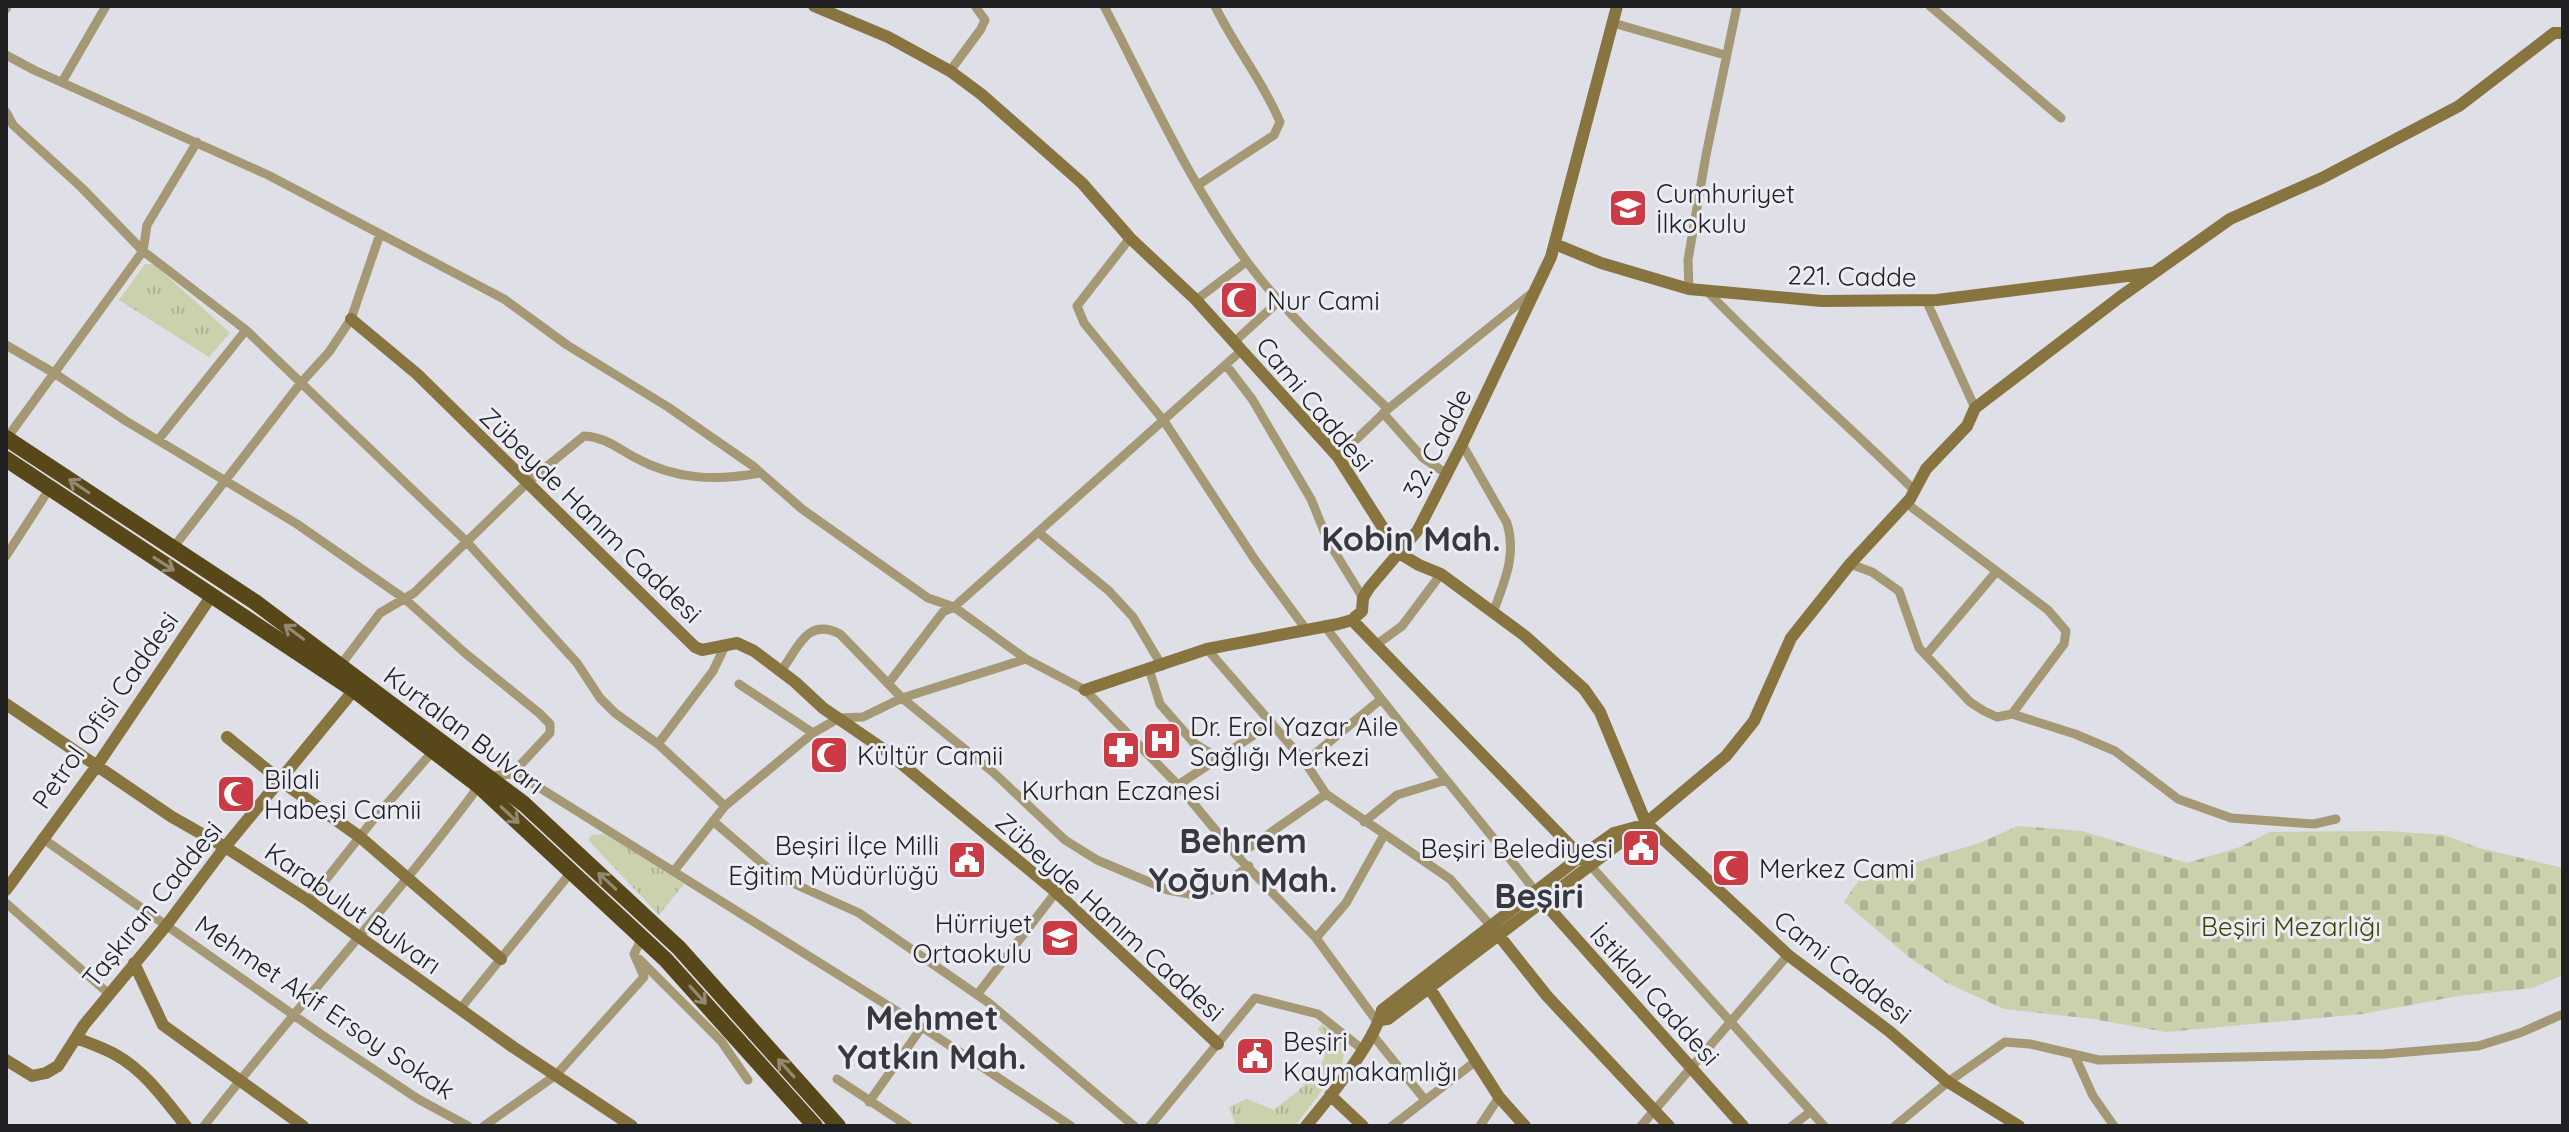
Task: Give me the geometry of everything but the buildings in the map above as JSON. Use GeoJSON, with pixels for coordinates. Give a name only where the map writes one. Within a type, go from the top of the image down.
{"type":"FeatureCollection","features":[{"type":"Feature","properties":{"kind":"highway","name":"Kurtalan Bulvarı"},"geometry":{"type":"LineString","coordinates":[[6,438],[255,602],[483,781],[666,960],[815,1126]]}},
{"type":"Feature","properties":{"kind":"highway","name":"Kurtalan Bulvarı"},"geometry":{"type":"LineString","coordinates":[[6,459],[354,690],[433,751],[524,804],[679,948],[838,1126]]}},
{"type":"Feature","properties":{"kind":"street"},"geometry":{"type":"LineString","coordinates":[[62,82],[106,6]]}},
{"type":"Feature","properties":{"kind":"street","name":"Cami Caddesi"},"geometry":{"type":"LineString","coordinates":[[814,6],[888,37],[950,71],[981,94],[1082,183],[1130,238],[1196,300],[1338,457],[1399,553],[1441,574],[1525,636],[1584,689],[1600,712],[1646,823],[1788,955],[1889,1031],[1948,1082],[2019,1126]]}},
{"type":"Feature","properties":{"kind":"street"},"geometry":{"type":"LineString","coordinates":[[950,71],[985,20],[975,6]]}},
{"type":"Feature","properties":{"kind":"street"},"geometry":{"type":"LineString","coordinates":[[1104,6],[1198,185],[1246,262],[1278,302],[1386,411],[1423,458],[1447,474]]}},
{"type":"Feature","properties":{"kind":"street"},"geometry":{"type":"LineString","coordinates":[[1198,185],[1274,135],[1280,122],[1268,94],[1240,53],[1215,6]]}},
{"type":"Feature","properties":{"kind":"street","name":"32. Cadde"},"geometry":{"type":"LineString","coordinates":[[1352,620],[1362,611],[1363,598],[1418,530],[1535,291],[1555,244],[1617,6]]}},
{"type":"Feature","properties":{"kind":"street"},"geometry":{"type":"LineString","coordinates":[[1689,289],[1688,260],[1725,55],[1737,6]]}},
{"type":"Feature","properties":{"kind":"street"},"geometry":{"type":"LineString","coordinates":[[1930,6],[2061,118]]}},
{"type":"Feature","properties":{"kind":"street"},"geometry":{"type":"LineString","coordinates":[[1613,23],[1725,55]]}},
{"type":"Feature","properties":{"kind":"street"},"geometry":{"type":"LineString","coordinates":[[1306,1126],[1376,1025],[1388,1019],[1426,983],[1585,861],[1646,823],[1726,756],[1754,721],[1791,638],[1850,564],[1906,503],[1926,469],[1967,426],[1975,408],[2230,219],[2322,178],[2459,106],[2554,33],[2563,33]]}},
{"type":"Feature","properties":{"kind":"street"},"geometry":{"type":"LineString","coordinates":[[6,55],[268,175],[504,299],[567,345],[668,407],[760,473],[802,509],[928,598],[954,607],[1026,659],[1085,690],[1178,785],[1237,856],[1316,938],[1425,1100]]}},
{"type":"Feature","properties":{"kind":"street"},"geometry":{"type":"LineString","coordinates":[[6,112],[13,125],[92,197],[143,251],[246,330],[466,541],[577,663],[600,698],[615,713],[658,744],[725,806]]}},
{"type":"Feature","properties":{"kind":"street"},"geometry":{"type":"LineString","coordinates":[[6,438],[123,282],[143,251],[147,225],[197,142]]}},
{"type":"Feature","properties":{"kind":"street"},"geometry":{"type":"LineString","coordinates":[[173,548],[300,384],[329,352],[351,319],[380,234]]}},
{"type":"Feature","properties":{"kind":"street"},"geometry":{"type":"LineString","coordinates":[[1130,238],[1077,306],[1084,323],[1164,421],[1255,560],[1305,628]]}},
{"type":"Feature","properties":{"kind":"street","name":"221. Cadde"},"geometry":{"type":"LineString","coordinates":[[1555,244],[1601,263],[1689,289],[1822,301],[1926,300],[2154,273]]}},
{"type":"Feature","properties":{"kind":"street"},"geometry":{"type":"LineString","coordinates":[[1196,300],[1246,262]]}},
{"type":"Feature","properties":{"kind":"street"},"geometry":{"type":"LineString","coordinates":[[1338,457],[1386,411],[1535,291]]}},
{"type":"Feature","properties":{"kind":"street"},"geometry":{"type":"LineString","coordinates":[[1707,291],[1758,344],[1914,490]]}},
{"type":"Feature","properties":{"kind":"street"},"geometry":{"type":"LineString","coordinates":[[1926,300],[1975,408]]}},
{"type":"Feature","properties":{"kind":"street"},"geometry":{"type":"LineString","coordinates":[[888,684],[943,612],[954,607],[1226,365],[1238,346],[1278,302]]}},
{"type":"Feature","properties":{"kind":"street","name":"Zübeyde Hanım Caddesi"},"geometry":{"type":"LineString","coordinates":[[351,319],[417,374],[695,647],[702,650],[737,643],[781,671],[823,708],[886,751],[1056,892],[1218,1044]]}},
{"type":"Feature","properties":{"kind":"street"},"geometry":{"type":"LineString","coordinates":[[158,440],[246,330]]}},
{"type":"Feature","properties":{"kind":"street"},"geometry":{"type":"LineString","coordinates":[[6,345],[297,524],[405,599],[550,724],[550,733],[512,774],[483,781],[443,835],[356,937],[204,1126]]}},
{"type":"Feature","properties":{"kind":"street"},"geometry":{"type":"LineString","coordinates":[[1226,365],[1252,399],[1311,499],[1328,541],[1363,598]]}},
{"type":"Feature","properties":{"kind":"street"},"geometry":{"type":"LineString","coordinates":[[340,666],[380,613],[414,593],[526,484],[584,436],[598,437],[669,473],[701,479],[730,479],[760,473]]}},
{"type":"Feature","properties":{"kind":"street"},"geometry":{"type":"LineString","coordinates":[[1462,444],[1510,533],[1511,564],[1493,613]]}},
{"type":"Feature","properties":{"kind":"street"},"geometry":{"type":"LineString","coordinates":[[6,556],[50,488]]}},
{"type":"Feature","properties":{"kind":"street"},"geometry":{"type":"LineString","coordinates":[[1906,503],[2048,610],[2066,631],[2067,637],[2012,714]]}},
{"type":"Feature","properties":{"kind":"street"},"geometry":{"type":"LineString","coordinates":[[1038,532],[1109,591],[1133,617],[1155,668],[1160,704],[1194,743],[1218,758]]}},
{"type":"Feature","properties":{"kind":"street"},"geometry":{"type":"LineString","coordinates":[[1850,564],[1872,572],[1899,591],[1919,648],[1970,702],[1984,711],[1997,717],[2012,714],[2075,734],[2115,751],[2178,799],[2231,818],[2314,824],[2336,819]]}},
{"type":"Feature","properties":{"kind":"street"},"geometry":{"type":"LineString","coordinates":[[1926,655],[1996,572]]}},
{"type":"Feature","properties":{"kind":"street"},"geometry":{"type":"LineString","coordinates":[[1376,645],[1402,626],[1441,574]]}},
{"type":"Feature","properties":{"kind":"street","name":"Petrol Ofisi Caddesi"},"geometry":{"type":"LineString","coordinates":[[6,890],[96,767],[212,595]]}},
{"type":"Feature","properties":{"kind":"street"},"geometry":{"type":"LineString","coordinates":[[1085,690],[1207,649],[1352,620],[1585,861],[1824,1126]]}},
{"type":"Feature","properties":{"kind":"street"},"geometry":{"type":"LineString","coordinates":[[1324,625],[1380,700],[1539,897]]}},
{"type":"Feature","properties":{"kind":"street"},"geometry":{"type":"LineString","coordinates":[[781,671],[810,631],[819,627],[829,628],[840,634],[902,698],[994,773],[1065,840],[1097,860],[1168,890],[1195,895],[1219,888],[1249,866]]}},
{"type":"Feature","properties":{"kind":"street"},"geometry":{"type":"LineString","coordinates":[[658,744],[713,671],[726,644]]}},
{"type":"Feature","properties":{"kind":"street"},"geometry":{"type":"LineString","coordinates":[[1207,649],[1305,762],[1326,794],[1450,879],[1547,996],[1669,1126]]}},
{"type":"Feature","properties":{"kind":"street"},"geometry":{"type":"LineString","coordinates":[[674,871],[725,806],[813,733],[839,718],[863,717],[902,698],[1026,659]]}},
{"type":"Feature","properties":{"kind":"street"},"geometry":{"type":"LineString","coordinates":[[739,684],[813,733]]}},
{"type":"Feature","properties":{"kind":"street","name":"Taşkıran Caddesi"},"geometry":{"type":"LineString","coordinates":[[6,1060],[32,1076],[58,1066],[109,994],[354,690]]}},
{"type":"Feature","properties":{"kind":"street"},"geometry":{"type":"LineString","coordinates":[[1305,762],[1380,700]]}},
{"type":"Feature","properties":{"kind":"street","name":"Karabulut Bulvarı"},"geometry":{"type":"LineString","coordinates":[[6,704],[172,817],[309,901],[356,937],[632,1126]]}},
{"type":"Feature","properties":{"kind":"street"},"geometry":{"type":"LineString","coordinates":[[1178,785],[1272,723]]}},
{"type":"Feature","properties":{"kind":"street"},"geometry":{"type":"LineString","coordinates":[[227,737],[407,875],[501,959]]}},
{"type":"Feature","properties":{"kind":"street"},"geometry":{"type":"LineString","coordinates":[[309,901],[433,751]]}},
{"type":"Feature","properties":{"kind":"street"},"geometry":{"type":"LineString","coordinates":[[512,774],[532,783],[922,1027],[1071,1126]]}},
{"type":"Feature","properties":{"kind":"street"},"geometry":{"type":"LineString","coordinates":[[1364,822],[1397,795],[1446,780]]}},
{"type":"Feature","properties":{"kind":"street"},"geometry":{"type":"LineString","coordinates":[[1237,856],[1326,794]]}},
{"type":"Feature","properties":{"kind":"street"},"geometry":{"type":"LineString","coordinates":[[713,821],[777,876],[859,913],[977,995],[1134,1126]]}},
{"type":"Feature","properties":{"kind":"street"},"geometry":{"type":"LineString","coordinates":[[1316,938],[1346,903],[1384,835]]}},
{"type":"Feature","properties":{"kind":"street","name":"Mehmet Akif Ersoy Sokak"},"geometry":{"type":"LineString","coordinates":[[42,838],[322,1035],[418,1099],[468,1126]]}},
{"type":"Feature","properties":{"kind":"street"},"geometry":{"type":"LineString","coordinates":[[460,1009],[572,871]]}},
{"type":"Feature","properties":{"kind":"street"},"geometry":{"type":"LineString","coordinates":[[977,995],[1056,892]]}},
{"type":"Feature","properties":{"kind":"street","name":"İstiklal Caddesi"},"geometry":{"type":"LineString","coordinates":[[1539,897],[1743,1126]]}},
{"type":"Feature","properties":{"kind":"street"},"geometry":{"type":"LineString","coordinates":[[6,903],[109,994]]}},
{"type":"Feature","properties":{"kind":"street"},"geometry":{"type":"LineString","coordinates":[[634,954],[642,938]]}},
{"type":"Feature","properties":{"kind":"street"},"geometry":{"type":"LineString","coordinates":[[484,1126],[556,1075],[644,977],[634,954]]}},
{"type":"Feature","properties":{"kind":"street"},"geometry":{"type":"LineString","coordinates":[[634,954],[721,1041],[748,1080]]}},
{"type":"Feature","properties":{"kind":"street"},"geometry":{"type":"LineString","coordinates":[[1641,1126],[1788,955]]}},
{"type":"Feature","properties":{"kind":"street"},"geometry":{"type":"LineString","coordinates":[[134,963],[163,1025],[303,1126]]}},
{"type":"Feature","properties":{"kind":"street"},"geometry":{"type":"LineString","coordinates":[[1426,983],[1499,1097],[1525,1126]]}},
{"type":"Feature","properties":{"kind":"street"},"geometry":{"type":"LineString","coordinates":[[1150,1126],[1255,998],[1318,1014],[1362,1049]]}},
{"type":"Feature","properties":{"kind":"street"},"geometry":{"type":"LineString","coordinates":[[1895,1126],[1948,1082],[2005,1042],[2030,1044],[2099,1060],[2384,1054],[2478,1046],[2520,1033],[2563,1014]]}},
{"type":"Feature","properties":{"kind":"street"},"geometry":{"type":"LineString","coordinates":[[869,1102],[922,1027]]}},
{"type":"Feature","properties":{"kind":"street"},"geometry":{"type":"LineString","coordinates":[[76,1038],[115,1054],[131,1065],[147,1079],[186,1126]]}},
{"type":"Feature","properties":{"kind":"street"},"geometry":{"type":"LineString","coordinates":[[2074,1054],[2093,1096],[2114,1126]]}},
{"type":"Feature","properties":{"kind":"street"},"geometry":{"type":"LineString","coordinates":[[1392,1126],[1476,1061]]}},
{"type":"Feature","properties":{"kind":"street"},"geometry":{"type":"LineString","coordinates":[[837,1079],[908,1126]]}},
{"type":"Feature","properties":{"kind":"street"},"geometry":{"type":"LineString","coordinates":[[1330,1095],[1363,1126]]}},
{"type":"Feature","properties":{"kind":"street"},"geometry":{"type":"LineString","coordinates":[[1480,1126],[1499,1097]]}},
{"type":"Feature","properties":{"kind":"street"},"geometry":{"type":"LineString","coordinates":[[1792,1126],[1810,1112]]}},
{"type":"Feature","properties":{"kind":"green space"},"geometry":{"type":"Polygon","coordinates":[[[145,264],[154,264],[230,333],[209,357],[119,300],[145,264]]]}},
{"type":"Feature","properties":{"kind":"green space","name":"Beşiri Mezarlığı"},"geometry":{"type":"Polygon","coordinates":[[[2018,826],[2082,831],[2187,863],[2240,847],[2270,832],[2387,831],[2444,835],[2479,848],[2563,868],[2563,975],[2532,988],[2458,996],[2362,1014],[2166,1032],[2093,1019],[2004,1009],[1947,983],[1910,958],[1844,902],[1859,880],[1982,842],[2018,826]]]}},
{"type":"Feature","properties":{"kind":"green space"},"geometry":{"type":"Polygon","coordinates":[[[605,834],[684,884],[659,915],[588,840],[592,835],[605,834]]]}},
{"type":"Feature","properties":{"kind":"green space"},"geometry":{"type":"Polygon","coordinates":[[[1322,1024],[1337,1035],[1345,1048],[1342,1064],[1295,1126],[1231,1126],[1235,1123],[1229,1107],[1247,1099],[1274,1110],[1314,1075],[1325,1053],[1318,1029],[1322,1024]]]}},
{"type":"Feature","properties":{"kind":"place","name":"Cumhuriyet İlkokulu"},"geometry":{"type":"Point","coordinates":[1628,208]}},
{"type":"Feature","properties":{"kind":"place","name":"Nur Cami"},"geometry":{"type":"Point","coordinates":[1239,300]}},
{"type":"Feature","properties":{"kind":"place","name":"Dr. Erol Yazar Aile Sağlığı Merkezi"},"geometry":{"type":"Point","coordinates":[1162,741]}},
{"type":"Feature","properties":{"kind":"place","name":"Kurhan Eczanesi"},"geometry":{"type":"Point","coordinates":[1121,750]}},
{"type":"Feature","properties":{"kind":"place","name":"Kültür Camii"},"geometry":{"type":"Point","coordinates":[829,755]}},
{"type":"Feature","properties":{"kind":"place","name":"Bilali Habeşi Camii"},"geometry":{"type":"Point","coordinates":[236,794]}},
{"type":"Feature","properties":{"kind":"place","name":"Beşiri Belediyesi"},"geometry":{"type":"Point","coordinates":[1641,848]}},
{"type":"Feature","properties":{"kind":"place","name":"Beşiri İlçe Milli Eğitim Müdürlüğü"},"geometry":{"type":"Point","coordinates":[967,860]}},
{"type":"Feature","properties":{"kind":"place","name":"Merkez Cami"},"geometry":{"type":"Point","coordinates":[1731,868]}},
{"type":"Feature","properties":{"kind":"place","name":"Hürriyet Ortaokulu"},"geometry":{"type":"Point","coordinates":[1060,938]}},
{"type":"Feature","properties":{"kind":"place","name":"Beşiri Kaymakamlığı"},"geometry":{"type":"Point","coordinates":[1255,1056]}},
{"type":"Feature","properties":{"kind":"district","name":"Kobin Mah."},"geometry":{"type":"Point","coordinates":[1411,538]}},
{"type":"Feature","properties":{"kind":"district","name":"Behrem Yoğun Mah."},"geometry":{"type":"Point","coordinates":[1243,860]}},
{"type":"Feature","properties":{"kind":"district","name":"Beşiri"},"geometry":{"type":"Point","coordinates":[1539,895]}},
{"type":"Feature","properties":{"kind":"district","name":"Mehmet Yatkın Mah."},"geometry":{"type":"Point","coordinates":[932,1036]}}]}
